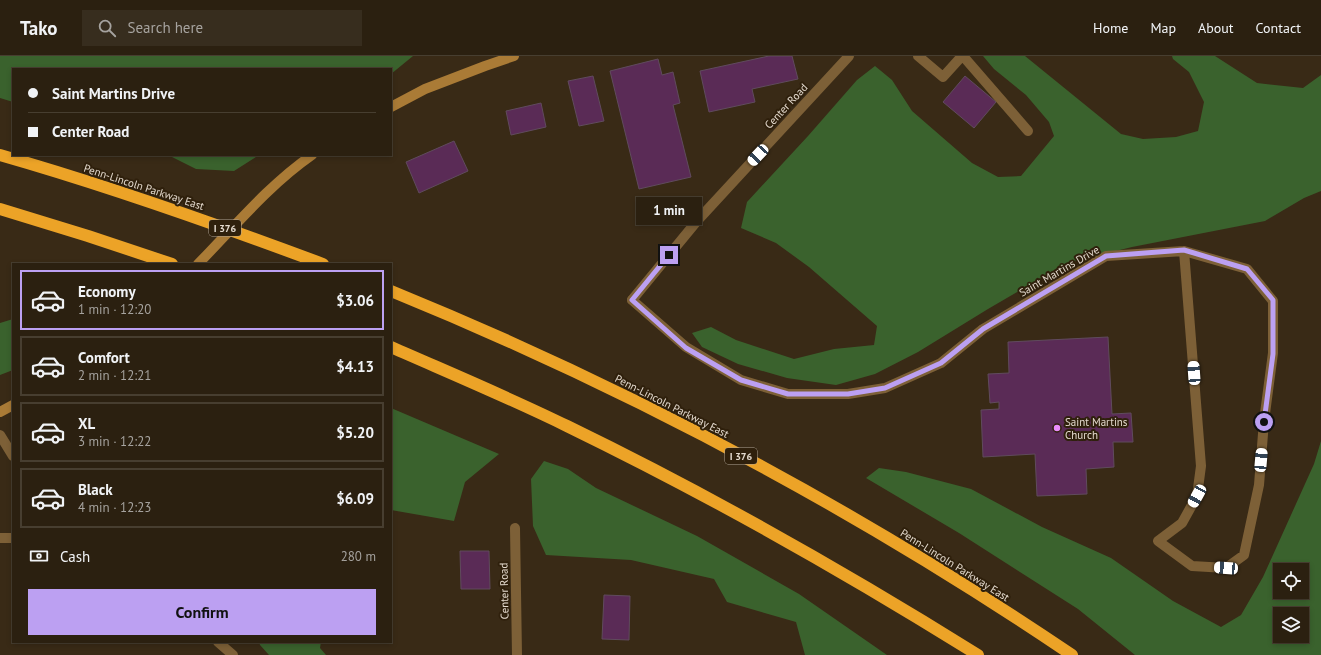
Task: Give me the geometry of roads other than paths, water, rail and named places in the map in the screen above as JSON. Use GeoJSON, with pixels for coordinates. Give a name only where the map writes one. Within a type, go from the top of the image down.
{"type":"FeatureCollection","features":[{"type":"Feature","properties":{"kind":"highway","name":"Penn-Lincoln Parkway East"},"geometry":{"type":"LineString","coordinates":[[0,155],[126,194],[231,230],[320,263]]}},
{"type":"Feature","properties":{"kind":"highway"},"geometry":{"type":"LineString","coordinates":[[0,209],[169,263]]}},
{"type":"Feature","properties":{"kind":"highway","name":"Penn-Lincoln Parkway East"},"geometry":{"type":"LineString","coordinates":[[392,291],[498,337],[589,379],[682,425],[763,468],[945,572],[1072,655]]}},
{"type":"Feature","properties":{"kind":"highway"},"geometry":{"type":"LineString","coordinates":[[392,347],[476,384],[566,426],[745,517],[833,567],[978,655]]}},
{"type":"Feature","properties":{"kind":"main road"},"geometry":{"type":"LineString","coordinates":[[392,106],[425,89],[514,56]]}},
{"type":"Feature","properties":{"kind":"main road"},"geometry":{"type":"LineString","coordinates":[[199,263],[262,198],[311,156]]}},
{"type":"Feature","properties":{"kind":"main road"},"geometry":{"type":"LineString","coordinates":[[0,412],[12,406]]}},
{"type":"Feature","properties":{"kind":"street","name":"Center Road"},"geometry":{"type":"LineString","coordinates":[[632,300],[697,221],[849,56]]}},
{"type":"Feature","properties":{"kind":"street"},"geometry":{"type":"LineString","coordinates":[[918,56],[943,77],[963,56],[1028,131]]}},
{"type":"Feature","properties":{"kind":"street","name":"Saint Martins Drive"},"geometry":{"type":"LineString","coordinates":[[632,300],[686,348],[741,380],[788,394],[848,394],[885,388],[941,363],[983,329],[1106,256],[1184,250],[1247,269],[1273,300],[1273,354],[1264,422],[1259,485],[1244,555],[1226,568],[1192,566],[1158,541],[1182,523],[1197,496],[1201,466],[1184,250]]}},
{"type":"Feature","properties":{"kind":"street"},"geometry":{"type":"LineString","coordinates":[[0,435],[12,454]]}},
{"type":"Feature","properties":{"kind":"street","name":"Center Road"},"geometry":{"type":"LineString","coordinates":[[515,528],[517,655]]}},
{"type":"Feature","properties":{"kind":"street"},"geometry":{"type":"LineString","coordinates":[[0,538],[12,538]]}},
{"type":"Feature","properties":{"kind":"street"},"geometry":{"type":"LineString","coordinates":[[219,643],[233,655]]}},
{"type":"Feature","properties":{"kind":"place","name":"Saint Martins Church"},"geometry":{"type":"Point","coordinates":[1057,428]}}]}
